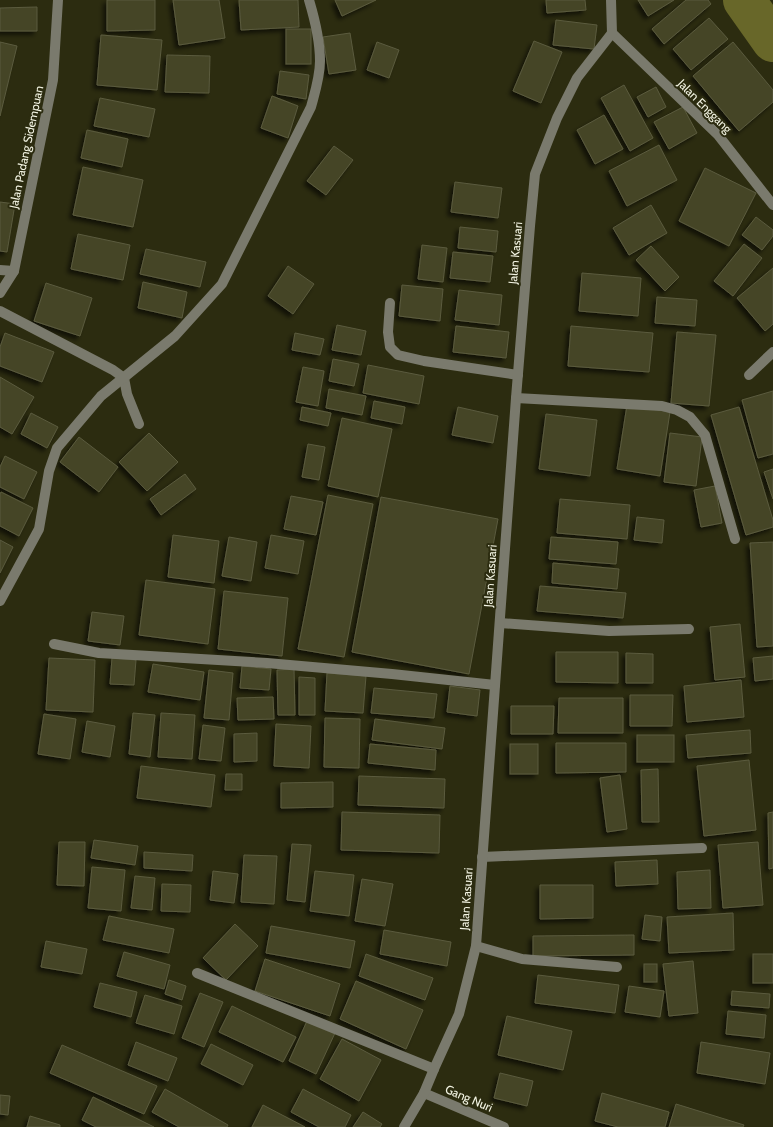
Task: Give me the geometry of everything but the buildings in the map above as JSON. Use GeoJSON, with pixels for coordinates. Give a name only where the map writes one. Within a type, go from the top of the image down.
{"type":"FeatureCollection","features":[{"type":"Feature","properties":{"kind":"street","name":"Jalan Padang Sidempuan"},"geometry":{"type":"LineString","coordinates":[[0,293],[14,271],[53,80],[58,0]]}},
{"type":"Feature","properties":{"kind":"street"},"geometry":{"type":"LineString","coordinates":[[0,601],[39,529],[49,471],[57,448],[101,396],[175,336],[222,284],[311,107],[317,86],[320,61],[315,21],[309,0]]}},
{"type":"Feature","properties":{"kind":"street"},"geometry":{"type":"LineString","coordinates":[[611,0],[612,33]]}},
{"type":"Feature","properties":{"kind":"street","name":"Jalan Enggang"},"geometry":{"type":"LineString","coordinates":[[612,33],[718,135],[773,205]]}},
{"type":"Feature","properties":{"kind":"street","name":"Jalan Kasuari"},"geometry":{"type":"LineString","coordinates":[[404,1127],[424,1094],[459,1014],[476,946],[516,398],[535,174],[557,118],[577,78],[612,33]]}},
{"type":"Feature","properties":{"kind":"street"},"geometry":{"type":"LineString","coordinates":[[0,270],[14,271]]}},
{"type":"Feature","properties":{"kind":"street"},"geometry":{"type":"LineString","coordinates":[[390,304],[388,332],[390,347],[398,355],[424,361],[518,375]]}},
{"type":"Feature","properties":{"kind":"street"},"geometry":{"type":"LineString","coordinates":[[0,311],[113,370],[124,378],[127,394],[139,424]]}},
{"type":"Feature","properties":{"kind":"street"},"geometry":{"type":"LineString","coordinates":[[749,375],[773,352]]}},
{"type":"Feature","properties":{"kind":"street"},"geometry":{"type":"LineString","coordinates":[[516,398],[662,406],[677,410],[690,417],[705,434],[735,539]]}},
{"type":"Feature","properties":{"kind":"street"},"geometry":{"type":"LineString","coordinates":[[500,623],[609,631],[689,629]]}},
{"type":"Feature","properties":{"kind":"street"},"geometry":{"type":"LineString","coordinates":[[54,644],[99,653],[275,664],[495,685]]}},
{"type":"Feature","properties":{"kind":"street"},"geometry":{"type":"LineString","coordinates":[[482,857],[702,848]]}},
{"type":"Feature","properties":{"kind":"street"},"geometry":{"type":"LineString","coordinates":[[476,946],[522,959],[617,967]]}},
{"type":"Feature","properties":{"kind":"street"},"geometry":{"type":"LineString","coordinates":[[197,973],[434,1069]]}},
{"type":"Feature","properties":{"kind":"street","name":"Gang Nuri"},"geometry":{"type":"LineString","coordinates":[[424,1094],[504,1127]]}},
{"type":"Feature","properties":{"kind":"waterway"},"geometry":{"type":"LineString","coordinates":[[744,0],[773,41]]}}]}
